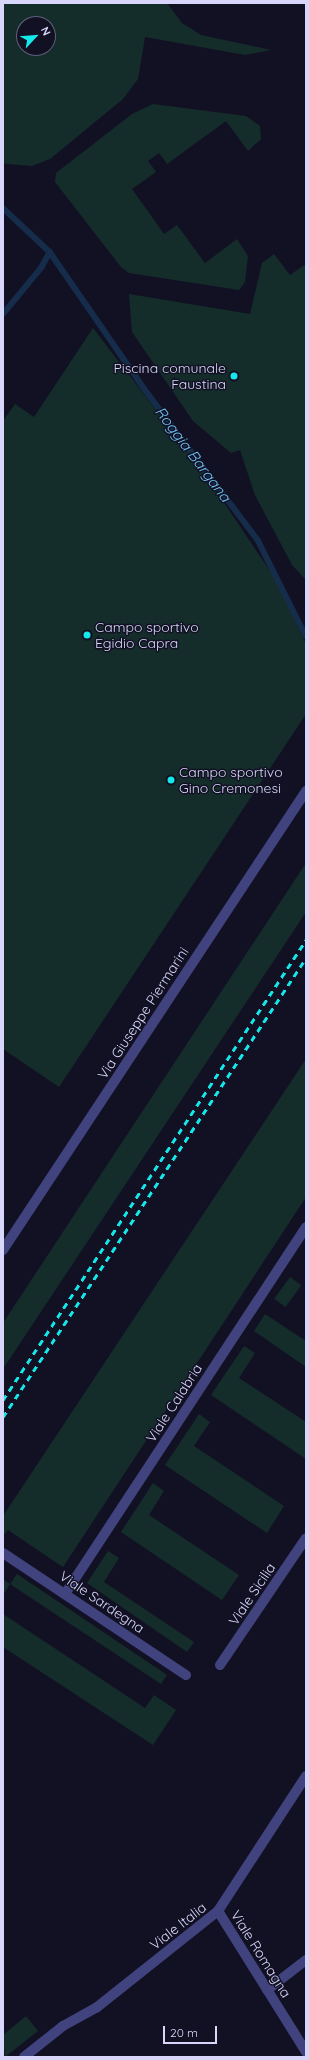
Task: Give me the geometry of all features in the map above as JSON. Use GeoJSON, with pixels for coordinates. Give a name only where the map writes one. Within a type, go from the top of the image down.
{"type":"FeatureCollection","features":[{"type":"Feature","properties":{"kind":"street","name":"Via Giuseppe Piermarini"},"geometry":{"type":"LineString","coordinates":[[3,1250],[306,791]]}},
{"type":"Feature","properties":{"kind":"street","name":"Viale Calabria"},"geometry":{"type":"LineString","coordinates":[[65,1594],[306,1228]]}},
{"type":"Feature","properties":{"kind":"street","name":"Viale Sicilia"},"geometry":{"type":"LineString","coordinates":[[220,1665],[306,1538]]}},
{"type":"Feature","properties":{"kind":"street","name":"Viale Sardegna"},"geometry":{"type":"LineString","coordinates":[[3,1553],[186,1675]]}},
{"type":"Feature","properties":{"kind":"street","name":"Viale Italia"},"geometry":{"type":"LineString","coordinates":[[24,2057],[63,2026],[96,2008],[218,1911],[306,1776]]}},
{"type":"Feature","properties":{"kind":"street","name":"Viale Romagna"},"geometry":{"type":"LineString","coordinates":[[218,1911],[306,2052]]}},
{"type":"Feature","properties":{"kind":"street"},"geometry":{"type":"LineString","coordinates":[[267,1990],[306,1960]]}},
{"type":"Feature","properties":{"kind":"green space"},"geometry":{"type":"Polygon","coordinates":[[[3,3],[167,3],[182,23],[201,35],[271,50],[245,55],[145,37],[138,79],[123,99],[50,159],[32,166],[3,163],[3,3]]]}},
{"type":"Feature","properties":{"kind":"green space"},"geometry":{"type":"Polygon","coordinates":[[[153,104],[246,116],[260,126],[261,139],[248,151],[226,121],[167,164],[159,153],[148,161],[156,172],[132,189],[164,234],[177,225],[205,263],[237,239],[248,256],[245,282],[239,290],[129,273],[121,267],[55,182],[56,173],[132,114],[153,104]]]}},
{"type":"Feature","properties":{"kind":"green space","name":"Piscina comunale Faustina"},"geometry":{"type":"Polygon","coordinates":[[[274,254],[290,275],[306,264],[306,580],[292,565],[255,495],[240,450],[231,453],[193,421],[132,332],[129,294],[250,314],[262,263],[274,254]]]}},
{"type":"Feature","properties":{"kind":"green space"},"geometry":{"type":"Polygon","coordinates":[[[93,328],[202,470],[276,580],[306,644],[306,714],[59,1087],[3,1049],[3,421],[15,404],[34,417],[93,328]]]}},
{"type":"Feature","properties":{"kind":"green space"},"geometry":{"type":"Polygon","coordinates":[[[306,863],[306,912],[3,1369],[3,1323],[306,863]]]}},
{"type":"Feature","properties":{"kind":"green space"},"geometry":{"type":"Polygon","coordinates":[[[306,1059],[306,1197],[63,1567],[8,1530],[3,1536],[3,1516],[306,1059]]]}},
{"type":"Feature","properties":{"kind":"green space"},"geometry":{"type":"Polygon","coordinates":[[[290,1277],[301,1285],[285,1307],[274,1299],[290,1277]]]}},
{"type":"Feature","properties":{"kind":"green space"},"geometry":{"type":"Polygon","coordinates":[[[265,1314],[306,1341],[306,1367],[254,1331],[265,1314]]]}},
{"type":"Feature","properties":{"kind":"green space"},"geometry":{"type":"Polygon","coordinates":[[[244,1346],[255,1353],[239,1378],[306,1422],[306,1459],[211,1395],[244,1346]]]}},
{"type":"Feature","properties":{"kind":"green space"},"geometry":{"type":"Polygon","coordinates":[[[199,1414],[210,1422],[194,1446],[284,1506],[267,1533],[165,1465],[199,1414]]]}},
{"type":"Feature","properties":{"kind":"green space"},"geometry":{"type":"Polygon","coordinates":[[[153,1483],[164,1491],[149,1515],[239,1575],[222,1600],[121,1532],[153,1483]]]}},
{"type":"Feature","properties":{"kind":"green space"},"geometry":{"type":"Polygon","coordinates":[[[108,1551],[119,1558],[104,1582],[194,1642],[187,1652],[87,1583],[108,1551]]]}},
{"type":"Feature","properties":{"kind":"green space"},"geometry":{"type":"Polygon","coordinates":[[[17,1574],[167,1675],[161,1684],[10,1584],[17,1574]]]}},
{"type":"Feature","properties":{"kind":"green space"},"geometry":{"type":"Polygon","coordinates":[[[3,1579],[10,1584],[3,1595],[3,1579]]]}},
{"type":"Feature","properties":{"kind":"green space"},"geometry":{"type":"Polygon","coordinates":[[[3,1614],[145,1708],[154,1695],[176,1710],[153,1745],[3,1647],[3,1614]]]}},
{"type":"Feature","properties":{"kind":"green space"},"geometry":{"type":"Polygon","coordinates":[[[26,2016],[38,2031],[5,2057],[3,2035],[26,2016]]]}},
{"type":"Feature","properties":{"kind":"waterway","name":"Roggia Bargana"},"geometry":{"type":"LineString","coordinates":[[3,208],[50,252],[143,387],[258,540],[306,636]]}},
{"type":"Feature","properties":{"kind":"waterway"},"geometry":{"type":"LineString","coordinates":[[3,314],[41,268],[50,252]]}},
{"type":"Feature","properties":{"kind":"railway"},"geometry":{"type":"LineString","coordinates":[[3,1400],[306,940]]}},
{"type":"Feature","properties":{"kind":"railway"},"geometry":{"type":"LineString","coordinates":[[3,1417],[306,958]]}},
{"type":"Feature","properties":{"kind":"place","name":"Piscina comunale Faustina"},"geometry":{"type":"Point","coordinates":[234,376]}},
{"type":"Feature","properties":{"kind":"place","name":"Campo sportivo Egidio Capra"},"geometry":{"type":"Point","coordinates":[87,635]}},
{"type":"Feature","properties":{"kind":"place","name":"Campo sportivo Gino Cremonesi"},"geometry":{"type":"Point","coordinates":[171,780]}}]}
